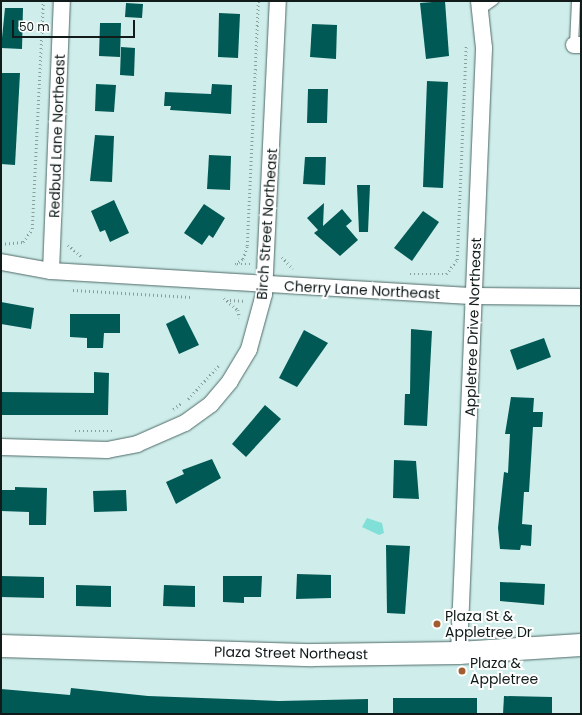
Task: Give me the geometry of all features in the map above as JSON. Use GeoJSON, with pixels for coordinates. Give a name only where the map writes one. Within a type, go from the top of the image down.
{"type":"FeatureCollection","features":[{"type":"Feature","properties":{"kind":"main road","name":"Plaza Street Northeast"},"geometry":{"type":"LineString","coordinates":[[1,646],[313,655],[459,653],[581,645]]}},
{"type":"Feature","properties":{"kind":"street","name":"Redbud Lane Northeast"},"geometry":{"type":"LineString","coordinates":[[51,271],[62,1]]}},
{"type":"Feature","properties":{"kind":"street","name":"Birch Street Northeast"},"geometry":{"type":"LineString","coordinates":[[1,447],[106,450],[136,444],[186,423],[211,404],[249,349],[265,284],[278,1]]}},
{"type":"Feature","properties":{"kind":"street","name":"Appletree Drive Northeast"},"geometry":{"type":"LineString","coordinates":[[459,653],[484,48],[480,6]]}},
{"type":"Feature","properties":{"kind":"street","name":"Cherry Lane Northeast"},"geometry":{"type":"LineString","coordinates":[[1,262],[51,271],[265,284],[474,296],[581,297]]}},
{"type":"Feature","properties":{"kind":"lane"},"geometry":{"type":"LineString","coordinates":[[480,6],[494,1]]}},
{"type":"Feature","properties":{"kind":"lane"},"geometry":{"type":"LineString","coordinates":[[576,1],[578,45]]}},
{"type":"Feature","properties":{"kind":"path"},"geometry":{"type":"LineString","coordinates":[[1,244],[23,242],[32,229],[43,1]]}},
{"type":"Feature","properties":{"kind":"path"},"geometry":{"type":"LineString","coordinates":[[229,264],[237,264],[246,252],[258,1]]}},
{"type":"Feature","properties":{"kind":"path"},"geometry":{"type":"LineString","coordinates":[[403,274],[446,274],[456,260],[466,37]]}},
{"type":"Feature","properties":{"kind":"path"},"geometry":{"type":"LineString","coordinates":[[67,241],[74,253],[88,257]]}},
{"type":"Feature","properties":{"kind":"path"},"geometry":{"type":"LineString","coordinates":[[281,253],[287,265],[302,270]]}},
{"type":"Feature","properties":{"kind":"path"},"geometry":{"type":"LineString","coordinates":[[121,294],[193,297]]}},
{"type":"Feature","properties":{"kind":"path"},"geometry":{"type":"LineString","coordinates":[[217,298],[225,298],[234,305],[239,322]]}},
{"type":"Feature","properties":{"kind":"path"},"geometry":{"type":"LineString","coordinates":[[166,413],[200,388],[223,359]]}},
{"type":"Feature","properties":{"kind":"path"},"geometry":{"type":"LineString","coordinates":[[72,431],[117,430]]}},
{"type":"Feature","properties":{"kind":"water"},"geometry":{"type":"Polygon","coordinates":[[[367,518],[382,523],[384,533],[379,535],[362,527],[367,518]]]}},
{"type":"Feature","properties":{"kind":"building"},"geometry":{"type":"Polygon","coordinates":[[[445,1],[449,56],[426,59],[420,3],[445,1]]]}},
{"type":"Feature","properties":{"kind":"building"},"geometry":{"type":"Polygon","coordinates":[[[126,3],[143,4],[142,18],[125,17],[126,3]]]}},
{"type":"Feature","properties":{"kind":"building"},"geometry":{"type":"Polygon","coordinates":[[[5,8],[23,8],[22,49],[1,48],[5,8]]]}},
{"type":"Feature","properties":{"kind":"building"},"geometry":{"type":"Polygon","coordinates":[[[219,13],[240,14],[238,58],[218,57],[219,13]]]}},
{"type":"Feature","properties":{"kind":"building"},"geometry":{"type":"Polygon","coordinates":[[[100,23],[121,23],[120,57],[99,56],[100,23]]]}},
{"type":"Feature","properties":{"kind":"building"},"geometry":{"type":"Polygon","coordinates":[[[312,24],[337,25],[336,59],[310,57],[312,24]]]}},
{"type":"Feature","properties":{"kind":"building"},"geometry":{"type":"Polygon","coordinates":[[[121,47],[135,48],[134,76],[120,75],[121,47]]]}},
{"type":"Feature","properties":{"kind":"building"},"geometry":{"type":"Polygon","coordinates":[[[1,73],[20,73],[15,165],[1,164],[1,73]]]}},
{"type":"Feature","properties":{"kind":"building"},"geometry":{"type":"Polygon","coordinates":[[[427,81],[448,82],[443,188],[423,187],[427,81]]]}},
{"type":"Feature","properties":{"kind":"building"},"geometry":{"type":"Polygon","coordinates":[[[96,84],[116,85],[114,112],[95,111],[96,84]]]}},
{"type":"Feature","properties":{"kind":"building"},"geometry":{"type":"Polygon","coordinates":[[[212,84],[232,85],[231,114],[170,110],[171,106],[164,106],[165,92],[211,94],[212,84]]]}},
{"type":"Feature","properties":{"kind":"building"},"geometry":{"type":"Polygon","coordinates":[[[308,89],[328,89],[327,123],[307,123],[308,89]]]}},
{"type":"Feature","properties":{"kind":"building"},"geometry":{"type":"Polygon","coordinates":[[[95,135],[114,136],[112,182],[90,181],[95,135]]]}},
{"type":"Feature","properties":{"kind":"building"},"geometry":{"type":"Polygon","coordinates":[[[209,155],[231,156],[230,190],[207,189],[209,155]]]}},
{"type":"Feature","properties":{"kind":"building"},"geometry":{"type":"Polygon","coordinates":[[[305,157],[326,157],[325,185],[303,184],[305,157]]]}},
{"type":"Feature","properties":{"kind":"building"},"geometry":{"type":"Polygon","coordinates":[[[357,185],[370,185],[368,232],[359,232],[357,185]]]}},
{"type":"Feature","properties":{"kind":"building"},"geometry":{"type":"Polygon","coordinates":[[[114,200],[129,233],[110,242],[105,230],[100,232],[91,211],[114,200]]]}},
{"type":"Feature","properties":{"kind":"building"},"geometry":{"type":"Polygon","coordinates":[[[324,203],[323,226],[342,209],[352,221],[346,226],[358,240],[340,256],[314,233],[318,230],[307,218],[324,203]]]}},
{"type":"Feature","properties":{"kind":"building"},"geometry":{"type":"Polygon","coordinates":[[[204,204],[225,218],[213,238],[209,235],[202,245],[184,233],[204,204]]]}},
{"type":"Feature","properties":{"kind":"building"},"geometry":{"type":"Polygon","coordinates":[[[423,211],[439,222],[412,261],[394,248],[423,211]]]}},
{"type":"Feature","properties":{"kind":"building"},"geometry":{"type":"Polygon","coordinates":[[[1,302],[34,308],[31,329],[1,324],[1,302]]]}},
{"type":"Feature","properties":{"kind":"building"},"geometry":{"type":"Polygon","coordinates":[[[70,314],[120,314],[120,333],[104,333],[103,348],[87,348],[87,338],[70,337],[70,314]]]}},
{"type":"Feature","properties":{"kind":"building"},"geometry":{"type":"Polygon","coordinates":[[[184,315],[199,345],[179,354],[166,324],[184,315]]]}},
{"type":"Feature","properties":{"kind":"building"},"geometry":{"type":"Polygon","coordinates":[[[411,329],[432,331],[427,426],[404,425],[405,394],[410,394],[411,329]]]}},
{"type":"Feature","properties":{"kind":"building"},"geometry":{"type":"Polygon","coordinates":[[[304,330],[328,343],[297,387],[279,378],[304,330]]]}},
{"type":"Feature","properties":{"kind":"building"},"geometry":{"type":"Polygon","coordinates":[[[544,338],[551,357],[517,370],[510,350],[544,338]]]}},
{"type":"Feature","properties":{"kind":"building"},"geometry":{"type":"Polygon","coordinates":[[[94,372],[109,373],[108,415],[1,415],[1,392],[94,393],[94,372]]]}},
{"type":"Feature","properties":{"kind":"building"},"geometry":{"type":"Polygon","coordinates":[[[511,397],[534,398],[533,412],[543,412],[542,427],[533,427],[529,492],[524,492],[522,524],[532,525],[531,546],[521,545],[520,550],[500,549],[498,528],[504,472],[508,473],[510,434],[505,434],[511,397]]]}},
{"type":"Feature","properties":{"kind":"building"},"geometry":{"type":"Polygon","coordinates":[[[265,405],[281,419],[246,457],[232,444],[265,405]]]}},
{"type":"Feature","properties":{"kind":"building"},"geometry":{"type":"Polygon","coordinates":[[[212,459],[221,478],[176,504],[166,482],[184,474],[182,470],[212,459]]]}},
{"type":"Feature","properties":{"kind":"building"},"geometry":{"type":"Polygon","coordinates":[[[394,460],[416,461],[419,499],[393,498],[394,460]]]}},
{"type":"Feature","properties":{"kind":"building"},"geometry":{"type":"Polygon","coordinates":[[[15,487],[47,488],[46,525],[29,525],[29,512],[1,511],[1,490],[15,490],[15,487]]]}},
{"type":"Feature","properties":{"kind":"building"},"geometry":{"type":"Polygon","coordinates":[[[126,490],[127,511],[94,512],[93,491],[126,490]]]}},
{"type":"Feature","properties":{"kind":"building"},"geometry":{"type":"Polygon","coordinates":[[[386,545],[410,546],[405,614],[387,613],[386,545]]]}},
{"type":"Feature","properties":{"kind":"building"},"geometry":{"type":"Polygon","coordinates":[[[297,574],[331,575],[331,598],[296,599],[297,574]]]}},
{"type":"Feature","properties":{"kind":"building"},"geometry":{"type":"Polygon","coordinates":[[[1,576],[44,577],[44,598],[1,597],[1,576]]]}},
{"type":"Feature","properties":{"kind":"building"},"geometry":{"type":"Polygon","coordinates":[[[223,576],[262,576],[261,597],[244,597],[244,603],[223,602],[223,576]]]}},
{"type":"Feature","properties":{"kind":"building"},"geometry":{"type":"Polygon","coordinates":[[[500,582],[545,584],[544,605],[500,601],[500,582]]]}},
{"type":"Feature","properties":{"kind":"building"},"geometry":{"type":"Polygon","coordinates":[[[76,585],[111,586],[111,607],[76,606],[76,585]]]}},
{"type":"Feature","properties":{"kind":"building"},"geometry":{"type":"Polygon","coordinates":[[[164,585],[195,586],[195,607],[163,606],[164,585]]]}},
{"type":"Feature","properties":{"kind":"building"},"geometry":{"type":"Polygon","coordinates":[[[71,688],[148,696],[279,701],[368,699],[368,714],[1,714],[1,689],[70,695],[71,688]]]}},
{"type":"Feature","properties":{"kind":"building"},"geometry":{"type":"Polygon","coordinates":[[[504,696],[552,697],[552,714],[503,714],[504,696]]]}},
{"type":"Feature","properties":{"kind":"building"},"geometry":{"type":"Polygon","coordinates":[[[393,698],[477,698],[477,714],[393,714],[393,698]]]}},
{"type":"Feature","properties":{"kind":"place","name":"Plaza St & Appletree Dr"},"geometry":{"type":"Point","coordinates":[437,624]}},
{"type":"Feature","properties":{"kind":"place","name":"Plaza & Appletree"},"geometry":{"type":"Point","coordinates":[462,671]}}]}
